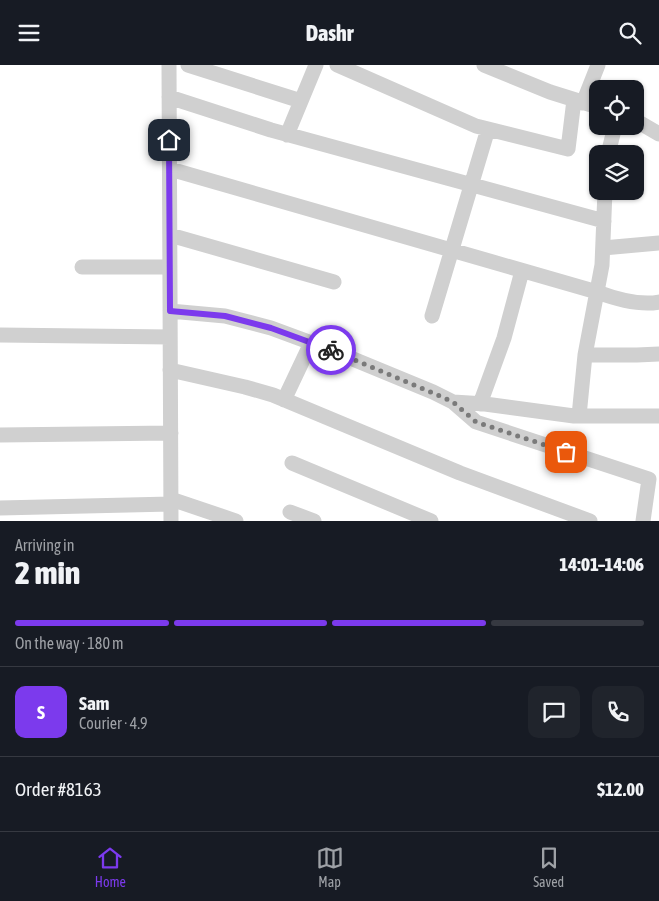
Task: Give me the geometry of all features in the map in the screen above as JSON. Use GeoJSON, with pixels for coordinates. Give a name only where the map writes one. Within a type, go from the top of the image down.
{"type":"FeatureCollection","features":[{"type":"Feature","properties":{"kind":"street"},"geometry":{"type":"LineString","coordinates":[[169,65],[171,521]]}},
{"type":"Feature","properties":{"kind":"street"},"geometry":{"type":"LineString","coordinates":[[188,65],[301,101]]}},
{"type":"Feature","properties":{"kind":"street"},"geometry":{"type":"LineString","coordinates":[[287,135],[316,65]]}},
{"type":"Feature","properties":{"kind":"street"},"geometry":{"type":"LineString","coordinates":[[337,65],[438,111],[476,126],[568,149],[598,65]]}},
{"type":"Feature","properties":{"kind":"street"},"geometry":{"type":"LineString","coordinates":[[484,65],[550,92],[585,103]]}},
{"type":"Feature","properties":{"kind":"street"},"geometry":{"type":"LineString","coordinates":[[169,97],[287,135],[604,221]]}},
{"type":"Feature","properties":{"kind":"street"},"geometry":{"type":"LineString","coordinates":[[644,125],[659,134]]}},
{"type":"Feature","properties":{"kind":"street"},"geometry":{"type":"LineString","coordinates":[[432,316],[488,129]]}},
{"type":"Feature","properties":{"kind":"street"},"geometry":{"type":"LineString","coordinates":[[170,169],[597,292],[615,299],[640,303],[659,302]]}},
{"type":"Feature","properties":{"kind":"street"},"geometry":{"type":"LineString","coordinates":[[579,416],[585,355],[602,265],[605,200]]}},
{"type":"Feature","properties":{"kind":"street"},"geometry":{"type":"LineString","coordinates":[[170,235],[334,282]]}},
{"type":"Feature","properties":{"kind":"street"},"geometry":{"type":"LineString","coordinates":[[603,248],[659,243]]}},
{"type":"Feature","properties":{"kind":"street"},"geometry":{"type":"LineString","coordinates":[[82,267],[170,267]]}},
{"type":"Feature","properties":{"kind":"street"},"geometry":{"type":"LineString","coordinates":[[480,404],[504,337],[522,271]]}},
{"type":"Feature","properties":{"kind":"street"},"geometry":{"type":"LineString","coordinates":[[170,311],[225,316],[271,328],[453,402],[476,422],[649,479],[652,502],[642,521]]}},
{"type":"Feature","properties":{"kind":"street"},"geometry":{"type":"LineString","coordinates":[[0,335],[170,337]]}},
{"type":"Feature","properties":{"kind":"street"},"geometry":{"type":"LineString","coordinates":[[284,400],[311,343]]}},
{"type":"Feature","properties":{"kind":"street"},"geometry":{"type":"LineString","coordinates":[[585,355],[659,354]]}},
{"type":"Feature","properties":{"kind":"street"},"geometry":{"type":"LineString","coordinates":[[170,370],[273,395],[460,473],[590,521]]}},
{"type":"Feature","properties":{"kind":"street"},"geometry":{"type":"LineString","coordinates":[[453,402],[579,416],[659,416]]}},
{"type":"Feature","properties":{"kind":"street"},"geometry":{"type":"LineString","coordinates":[[0,435],[171,433]]}},
{"type":"Feature","properties":{"kind":"street"},"geometry":{"type":"LineString","coordinates":[[292,463],[431,521]]}},
{"type":"Feature","properties":{"kind":"street"},"geometry":{"type":"LineString","coordinates":[[7,512],[171,501],[236,521]]}},
{"type":"Feature","properties":{"kind":"street"},"geometry":{"type":"LineString","coordinates":[[290,512],[314,521]]}},
{"type":"Feature","properties":{"kind":"way so far"},"geometry":{"type":"LineString","coordinates":[[331,350],[453,402],[476,422],[566,452]]}},
{"type":"Feature","properties":{"kind":"route"},"geometry":{"type":"LineString","coordinates":[[169,140],[170,311],[225,316],[271,328],[331,350]]}}]}
